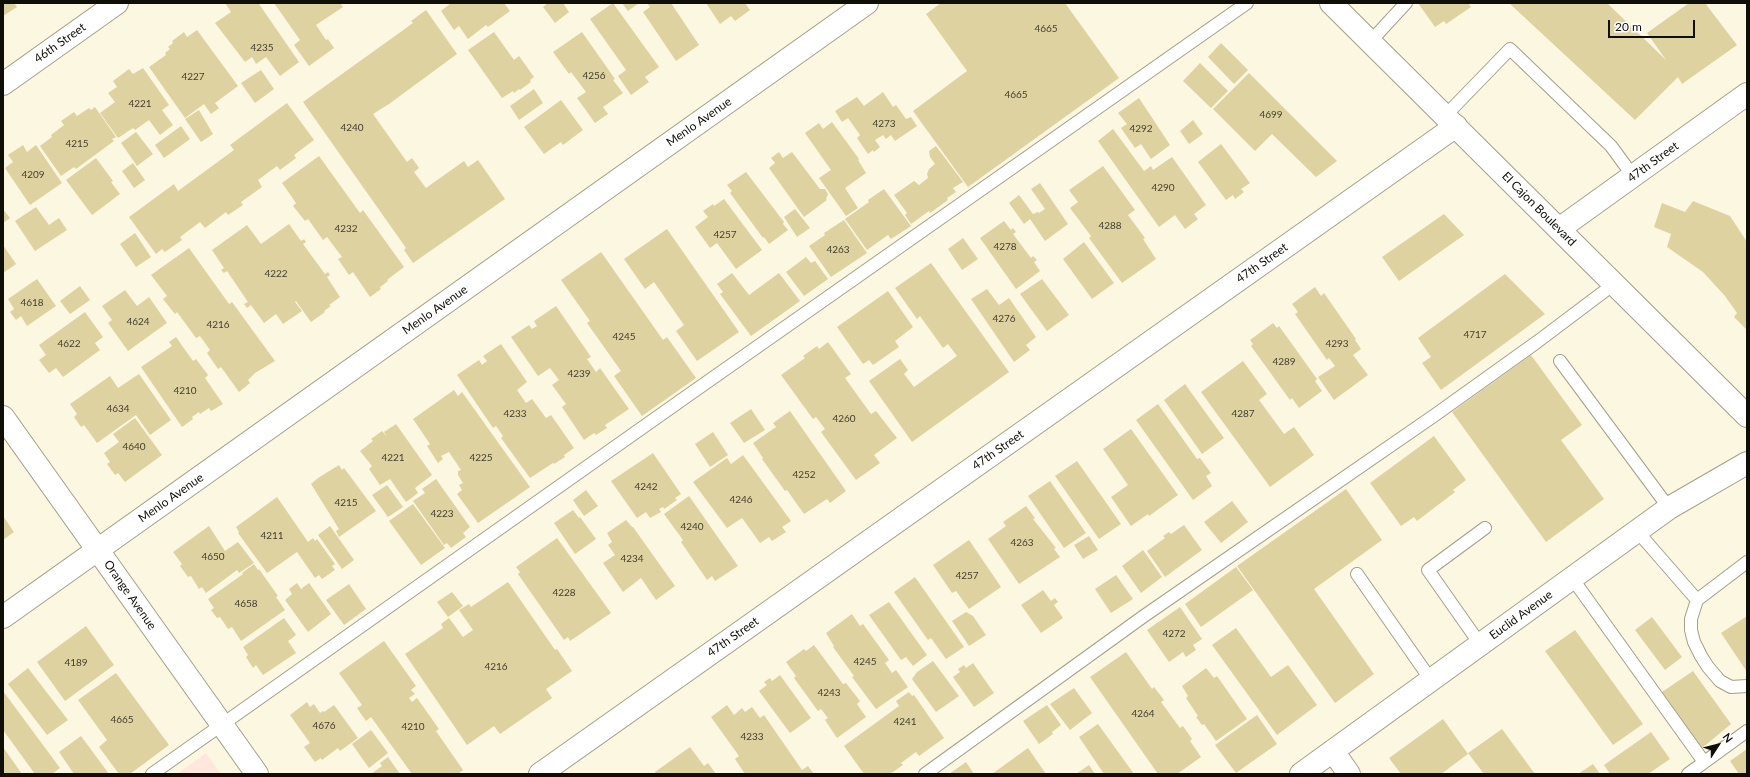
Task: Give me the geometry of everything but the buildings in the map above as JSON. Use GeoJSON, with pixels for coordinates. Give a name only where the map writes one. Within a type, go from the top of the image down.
{"type":"FeatureCollection","features":[{"type":"Feature","properties":{"kind":"street","name":"46th Street"},"geometry":{"type":"LineString","coordinates":[[3,84],[117,3]]}},
{"type":"Feature","properties":{"kind":"street","name":"Menlo Avenue"},"geometry":{"type":"LineString","coordinates":[[3,618],[867,3]]}},
{"type":"Feature","properties":{"kind":"street","name":"El Cajon Boulevard"},"geometry":{"type":"LineString","coordinates":[[1331,3],[1747,416]]}},
{"type":"Feature","properties":{"kind":"street","name":"47th Street"},"geometry":{"type":"LineString","coordinates":[[1559,229],[1747,94]]}},
{"type":"Feature","properties":{"kind":"street","name":"47th Street"},"geometry":{"type":"LineString","coordinates":[[540,774],[1450,121]]}},
{"type":"Feature","properties":{"kind":"street","name":"Orange Avenue"},"geometry":{"type":"LineString","coordinates":[[3,417],[257,774]]}},
{"type":"Feature","properties":{"kind":"street","name":"Euclid Avenue"},"geometry":{"type":"LineString","coordinates":[[1301,774],[1669,508],[1747,463]]}},
{"type":"Feature","properties":{"kind":"street"},"geometry":{"type":"LineString","coordinates":[[1333,751],[1349,774]]}},
{"type":"Feature","properties":{"kind":"lane"},"geometry":{"type":"LineString","coordinates":[[152,774],[1247,3]]}},
{"type":"Feature","properties":{"kind":"lane"},"geometry":{"type":"LineString","coordinates":[[1370,42],[1406,3]]}},
{"type":"Feature","properties":{"kind":"lane"},"geometry":{"type":"LineString","coordinates":[[1450,121],[1510,49],[1611,146],[1633,176]]}},
{"type":"Feature","properties":{"kind":"lane"},"geometry":{"type":"LineString","coordinates":[[925,774],[1144,616],[1454,402],[1614,284]]}},
{"type":"Feature","properties":{"kind":"lane"},"geometry":{"type":"LineString","coordinates":[[1560,361],[1669,508]]}},
{"type":"Feature","properties":{"kind":"lane"},"geometry":{"type":"LineString","coordinates":[[1480,644],[1428,570],[1485,528]]}},
{"type":"Feature","properties":{"kind":"lane"},"geometry":{"type":"LineString","coordinates":[[1637,531],[1696,600]]}},
{"type":"Feature","properties":{"kind":"lane"},"geometry":{"type":"LineString","coordinates":[[1747,562],[1696,600],[1691,619],[1691,630],[1694,642],[1708,667],[1720,681],[1731,687],[1747,686]]}},
{"type":"Feature","properties":{"kind":"lane"},"geometry":{"type":"LineString","coordinates":[[1357,574],[1431,680]]}},
{"type":"Feature","properties":{"kind":"lane"},"geometry":{"type":"LineString","coordinates":[[1572,578],[1704,762]]}},
{"type":"Feature","properties":{"kind":"lane"},"geometry":{"type":"LineString","coordinates":[[1688,774],[1747,731]]}},
{"type":"Feature","properties":{"kind":"shaded area"},"geometry":{"type":"Polygon","coordinates":[[[206,753],[221,774],[177,774],[206,753]]]}}]}
